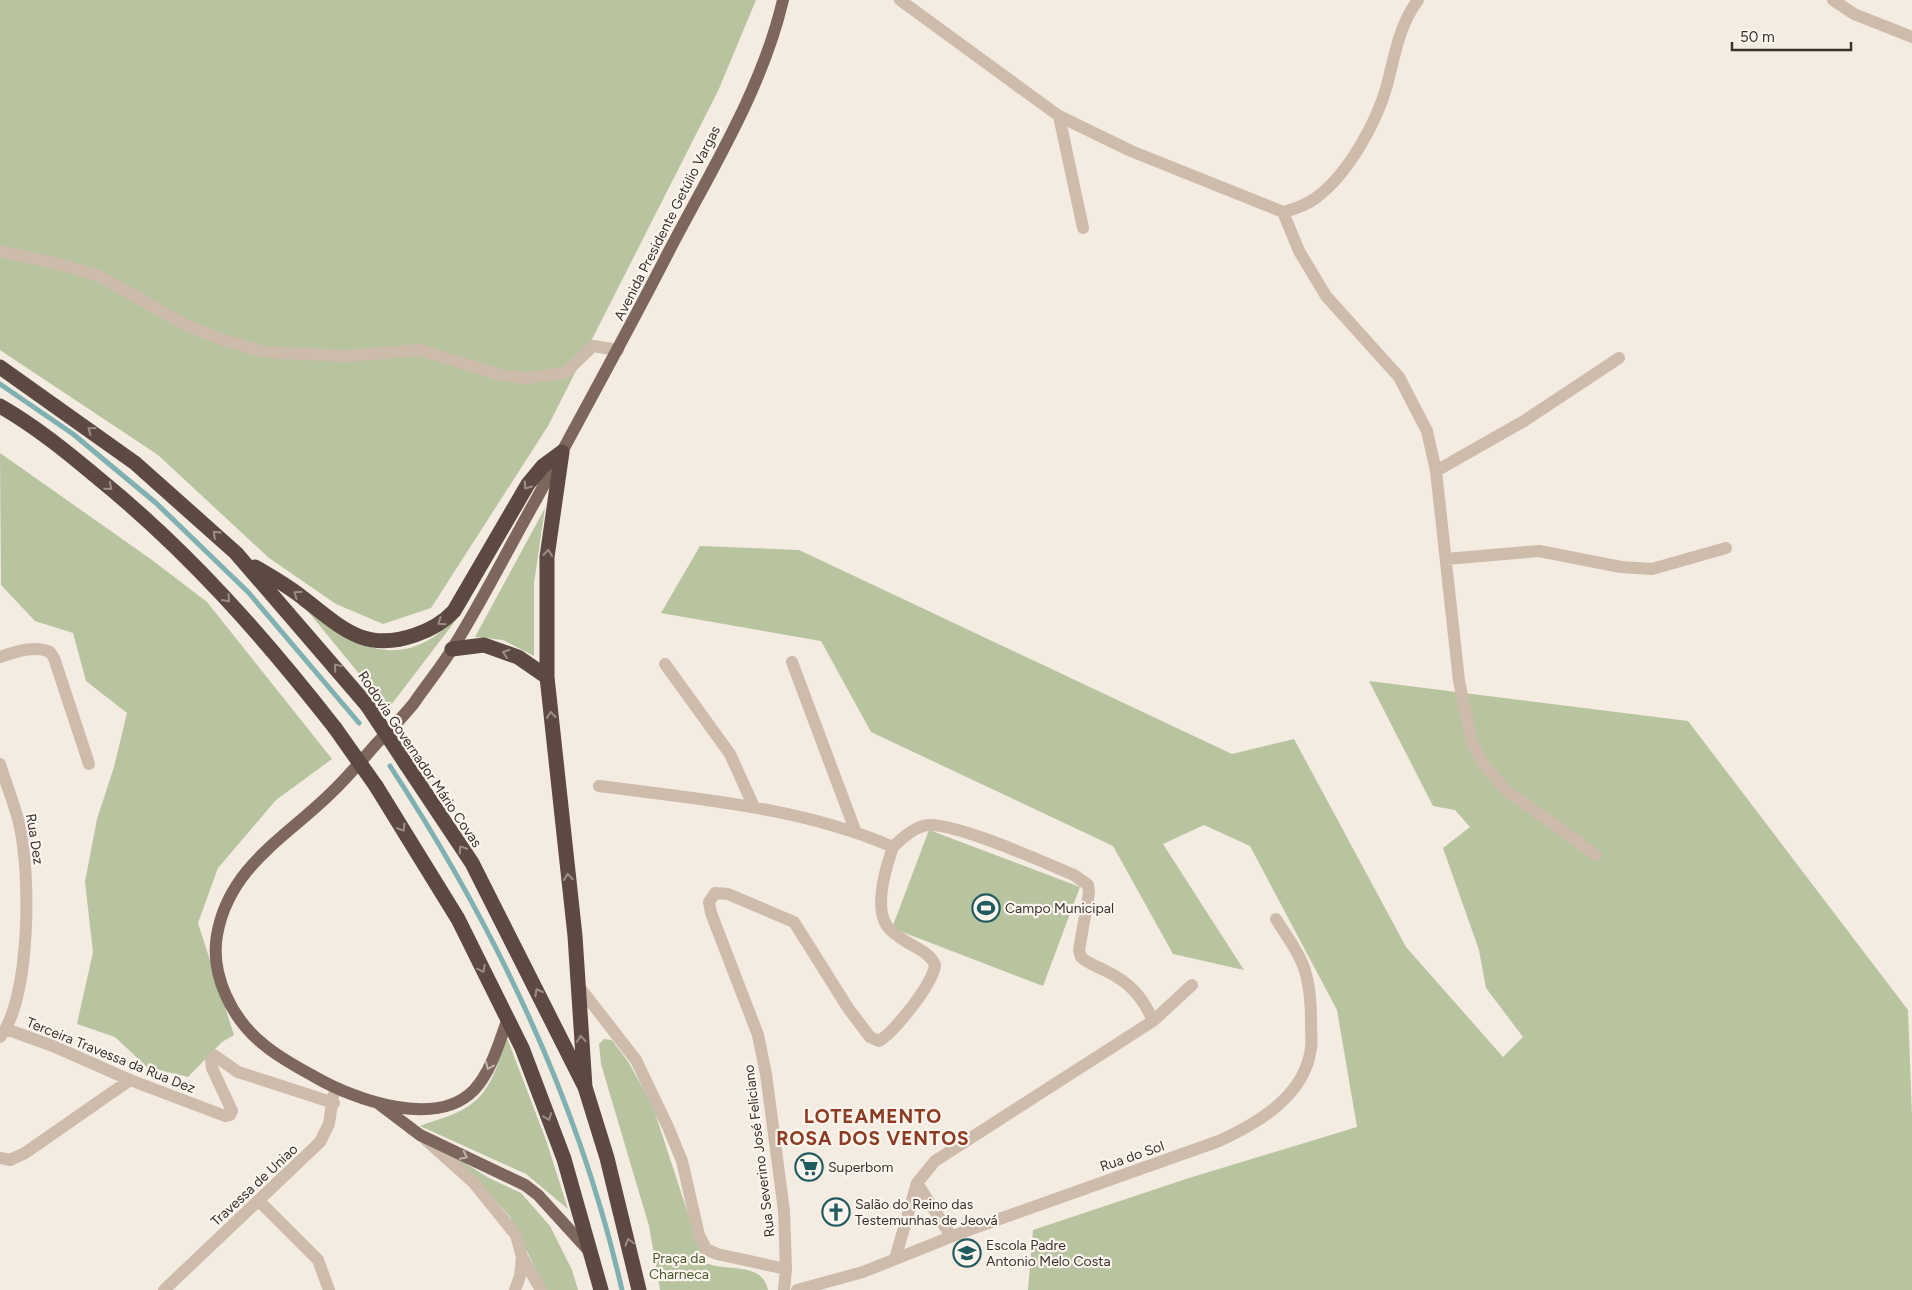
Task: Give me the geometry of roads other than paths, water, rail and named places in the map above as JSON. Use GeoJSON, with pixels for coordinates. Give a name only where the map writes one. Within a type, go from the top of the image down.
{"type":"FeatureCollection","features":[{"type":"Feature","properties":{"kind":"highway","name":"Rodovia Governador Mário Covas"},"geometry":{"type":"LineString","coordinates":[[0,367],[135,463],[243,560],[367,705],[472,863],[585,1087],[610,1167],[640,1290]]}},
{"type":"Feature","properties":{"kind":"highway"},"geometry":{"type":"LineString","coordinates":[[0,406],[79,462],[136,509],[201,570],[275,651],[336,728],[376,786],[458,919],[522,1048],[564,1159],[600,1290]]}},
{"type":"Feature","properties":{"kind":"highway"},"geometry":{"type":"LineString","coordinates":[[243,560],[282,583],[345,631],[364,639],[394,641],[422,633],[438,625],[454,612],[528,484],[543,466],[562,452]]}},
{"type":"Feature","properties":{"kind":"highway"},"geometry":{"type":"LineString","coordinates":[[562,452],[547,557],[547,677],[575,936],[585,1087]]}},
{"type":"Feature","properties":{"kind":"highway"},"geometry":{"type":"LineString","coordinates":[[452,649],[484,646],[518,657],[547,677]]}},
{"type":"Feature","properties":{"kind":"main road","name":"Avenida Presidente Getúlio Vargas"},"geometry":{"type":"LineString","coordinates":[[377,1103],[332,1086],[288,1062],[261,1043],[234,1011],[218,977],[215,953],[222,916],[232,892],[243,874],[282,836],[329,795],[410,707],[452,649],[618,350],[753,88],[783,0]]}},
{"type":"Feature","properties":{"kind":"main road"},"geometry":{"type":"LineString","coordinates":[[377,1103],[434,1108],[454,1104],[475,1088],[486,1073],[507,1021]]}},
{"type":"Feature","properties":{"kind":"main road"},"geometry":{"type":"LineString","coordinates":[[377,1103],[420,1135],[525,1185],[538,1195],[591,1253]]}},
{"type":"Feature","properties":{"kind":"street"},"geometry":{"type":"LineString","coordinates":[[900,0],[1058,116],[1131,151],[1283,212],[1301,207],[1322,194],[1332,185],[1361,143],[1386,88],[1402,28],[1418,0]]}},
{"type":"Feature","properties":{"kind":"street"},"geometry":{"type":"LineString","coordinates":[[1833,0],[1854,14],[1912,37]]}},
{"type":"Feature","properties":{"kind":"street"},"geometry":{"type":"LineString","coordinates":[[1058,116],[1084,228]]}},
{"type":"Feature","properties":{"kind":"street"},"geometry":{"type":"LineString","coordinates":[[1283,212],[1299,251],[1326,296],[1399,377],[1427,431],[1436,471],[1458,681],[1472,743],[1484,766],[1507,791],[1596,855]]}},
{"type":"Feature","properties":{"kind":"street"},"geometry":{"type":"LineString","coordinates":[[0,252],[59,264],[99,276],[186,325],[220,339],[264,352],[348,356],[420,350],[500,375],[527,378],[565,373],[593,346],[618,350]]}},
{"type":"Feature","properties":{"kind":"street"},"geometry":{"type":"LineString","coordinates":[[1436,471],[1524,421],[1619,358]]}},
{"type":"Feature","properties":{"kind":"street"},"geometry":{"type":"LineString","coordinates":[[1446,559],[1539,551],[1627,568],[1652,569],[1726,548]]}},
{"type":"Feature","properties":{"kind":"street"},"geometry":{"type":"LineString","coordinates":[[0,658],[22,650],[38,649],[50,652],[54,658],[89,764]]}},
{"type":"Feature","properties":{"kind":"street"},"geometry":{"type":"LineString","coordinates":[[792,662],[855,830]]}},
{"type":"Feature","properties":{"kind":"street"},"geometry":{"type":"LineString","coordinates":[[664,664],[730,754],[754,807]]}},
{"type":"Feature","properties":{"kind":"street","name":"Rua Dez"},"geometry":{"type":"LineString","coordinates":[[0,764],[19,824],[25,864],[25,943],[19,991],[3,1033]]}},
{"type":"Feature","properties":{"kind":"street"},"geometry":{"type":"LineString","coordinates":[[599,786],[754,807],[855,830],[893,846],[917,829],[928,825],[950,828],[1066,872],[1083,880],[1088,885],[1090,893],[1079,950],[1081,957],[1119,977],[1135,990],[1146,1004],[1153,1021]]}},
{"type":"Feature","properties":{"kind":"street","name":"Rua Severino José Feliciano"},"geometry":{"type":"LineString","coordinates":[[784,1290],[786,1269],[784,1211],[766,1074],[758,1035],[711,913],[710,899],[715,893],[728,894],[794,922],[848,1008],[870,1037],[879,1041],[893,1031],[909,1010],[934,969],[930,957],[899,937],[886,924],[882,906],[884,876],[893,846]]}},
{"type":"Feature","properties":{"kind":"street","name":"Rua do Sol"},"geometry":{"type":"LineString","coordinates":[[798,1290],[863,1272],[951,1236],[1219,1141],[1246,1129],[1273,1111],[1284,1100],[1306,1067],[1311,1048],[1311,1009],[1308,979],[1302,964],[1276,920]]}},
{"type":"Feature","properties":{"kind":"street"},"geometry":{"type":"LineString","coordinates":[[577,984],[636,1060],[682,1161],[703,1246],[717,1254],[786,1269]]}},
{"type":"Feature","properties":{"kind":"street"},"geometry":{"type":"LineString","coordinates":[[894,1259],[917,1183],[935,1161],[946,1152],[1153,1021],[1192,985]]}},
{"type":"Feature","properties":{"kind":"street","name":"Terceira Travessa da Rua Dez"},"geometry":{"type":"LineString","coordinates":[[3,1033],[53,1046],[130,1080],[226,1116],[232,1113],[231,1104],[212,1068],[211,1059],[215,1056],[238,1072],[334,1103]]}},
{"type":"Feature","properties":{"kind":"street"},"geometry":{"type":"LineString","coordinates":[[0,1158],[10,1160],[26,1153],[130,1080]]}},
{"type":"Feature","properties":{"kind":"street","name":"Travessa de Uniao"},"geometry":{"type":"LineString","coordinates":[[164,1290],[320,1142],[329,1124],[334,1103],[332,1086]]}},
{"type":"Feature","properties":{"kind":"street"},"geometry":{"type":"LineString","coordinates":[[420,1135],[473,1182],[505,1219],[519,1241],[522,1257],[516,1290]]}},
{"type":"Feature","properties":{"kind":"street"},"geometry":{"type":"LineString","coordinates":[[917,1183],[951,1236]]}},
{"type":"Feature","properties":{"kind":"street"},"geometry":{"type":"LineString","coordinates":[[259,1201],[318,1260],[329,1290]]}},
{"type":"Feature","properties":{"kind":"street"},"geometry":{"type":"LineString","coordinates":[[522,1257],[528,1264],[540,1290]]}},
{"type":"Feature","properties":{"kind":"waterway"},"geometry":{"type":"LineString","coordinates":[[0,384],[73,434],[156,503],[248,592],[359,723]]}},
{"type":"Feature","properties":{"kind":"waterway"},"geometry":{"type":"LineString","coordinates":[[390,766],[429,827],[465,890],[499,953],[530,1018],[558,1084],[583,1151],[604,1220],[622,1290]]}},
{"type":"Feature","properties":{"kind":"place","name":"Campo Municipal"},"geometry":{"type":"Point","coordinates":[986,908]}},
{"type":"Feature","properties":{"kind":"place","name":"Superbom"},"geometry":{"type":"Point","coordinates":[809,1167]}},
{"type":"Feature","properties":{"kind":"place","name":"Salão do Reino das Testemunhas de Jeová"},"geometry":{"type":"Point","coordinates":[836,1212]}},
{"type":"Feature","properties":{"kind":"place","name":"Escola Padre Antonio Melo Costa"},"geometry":{"type":"Point","coordinates":[967,1253]}},
{"type":"Feature","properties":{"kind":"district","name":"LOTEAMENTO ROSA DOS VENTOS"},"geometry":{"type":"Point","coordinates":[873,1127]}},
{"type":"Feature","properties":{"kind":"park label","name":"Praça da Charneca"},"geometry":{"type":"Point","coordinates":[679,1266]}}]}
